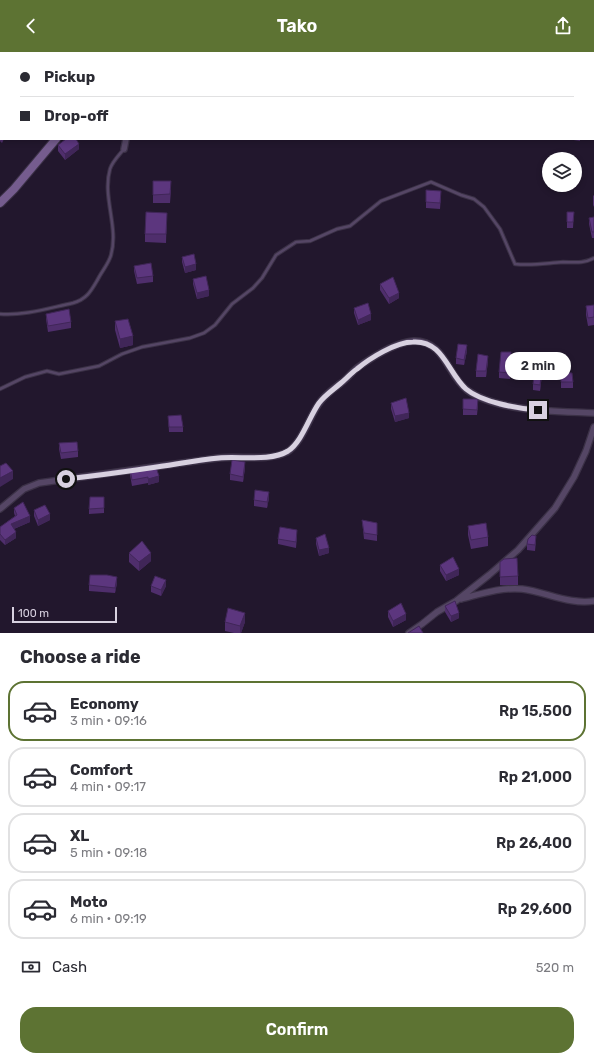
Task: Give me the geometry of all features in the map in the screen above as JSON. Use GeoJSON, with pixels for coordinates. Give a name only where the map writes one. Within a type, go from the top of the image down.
{"type":"FeatureCollection","features":[{"type":"Feature","properties":{"kind":"main road"},"geometry":{"type":"LineString","coordinates":[[0,203],[14,189],[55,140]]}},
{"type":"Feature","properties":{"kind":"street"},"geometry":{"type":"LineString","coordinates":[[124,150],[126,140]]}},
{"type":"Feature","properties":{"kind":"street"},"geometry":{"type":"LineString","coordinates":[[0,509],[24,489],[39,483],[220,458],[280,455],[289,450],[298,442],[318,404],[330,390],[341,383],[357,369],[400,343],[414,341],[432,346],[442,355],[466,390],[477,396],[508,406],[524,409],[594,413]]}},
{"type":"Feature","properties":{"kind":"street"},"geometry":{"type":"LineString","coordinates":[[409,633],[457,600],[489,575],[518,550],[556,508],[574,477],[586,451],[594,427]]}},
{"type":"Feature","properties":{"kind":"street"},"geometry":{"type":"LineString","coordinates":[[457,600],[495,590],[521,589],[583,602],[594,601]]}},
{"type":"Feature","properties":{"kind":"lane"},"geometry":{"type":"LineString","coordinates":[[0,314],[13,315],[28,313],[73,303],[90,294],[111,257],[113,236],[109,209],[109,176],[110,168],[124,150]]}},
{"type":"Feature","properties":{"kind":"lane"},"geometry":{"type":"LineString","coordinates":[[0,390],[25,377],[47,371],[59,374],[99,366],[122,354],[142,347],[190,338],[204,333],[215,325],[232,304],[253,288],[262,278],[276,256],[296,242],[310,241],[337,229],[350,226],[380,201],[431,182],[461,196],[474,199],[484,207],[500,229],[515,264],[528,266],[564,262],[577,263],[594,258]]}},
{"type":"Feature","properties":{"kind":"building"},"geometry":{"type":"Polygon","coordinates":[[[65,140],[77,140],[79,144],[65,154],[58,145],[65,140]]]}},
{"type":"Feature","properties":{"kind":"building"},"geometry":{"type":"Polygon","coordinates":[[[153,181],[171,181],[170,194],[153,195],[153,181]]]}},
{"type":"Feature","properties":{"kind":"building"},"geometry":{"type":"Polygon","coordinates":[[[426,190],[441,191],[440,203],[426,202],[426,190]]]}},
{"type":"Feature","properties":{"kind":"building"},"geometry":{"type":"Polygon","coordinates":[[[146,212],[167,213],[166,234],[145,234],[146,212]]]}},
{"type":"Feature","properties":{"kind":"building"},"geometry":{"type":"Polygon","coordinates":[[[567,212],[574,212],[573,222],[567,222],[567,212]]]}},
{"type":"Feature","properties":{"kind":"building"},"geometry":{"type":"Polygon","coordinates":[[[594,217],[594,232],[592,232],[589,218],[594,217]]]}},
{"type":"Feature","properties":{"kind":"building"},"geometry":{"type":"Polygon","coordinates":[[[194,254],[196,264],[185,267],[182,257],[194,254]]]}},
{"type":"Feature","properties":{"kind":"building"},"geometry":{"type":"Polygon","coordinates":[[[151,263],[153,276],[137,278],[134,266],[151,263]]]}},
{"type":"Feature","properties":{"kind":"building"},"geometry":{"type":"Polygon","coordinates":[[[206,276],[209,290],[197,293],[193,279],[206,276]]]}},
{"type":"Feature","properties":{"kind":"building"},"geometry":{"type":"Polygon","coordinates":[[[393,277],[399,293],[389,298],[380,284],[393,277]]]}},
{"type":"Feature","properties":{"kind":"building"},"geometry":{"type":"Polygon","coordinates":[[[368,303],[371,314],[358,320],[354,308],[368,303]]]}},
{"type":"Feature","properties":{"kind":"building"},"geometry":{"type":"Polygon","coordinates":[[[594,305],[594,317],[588,318],[586,306],[594,305]]]}},
{"type":"Feature","properties":{"kind":"building"},"geometry":{"type":"Polygon","coordinates":[[[69,309],[71,322],[48,326],[46,314],[69,309]]]}},
{"type":"Feature","properties":{"kind":"building"},"geometry":{"type":"Polygon","coordinates":[[[128,319],[133,336],[120,339],[115,321],[128,319]]]}},
{"type":"Feature","properties":{"kind":"building"},"geometry":{"type":"Polygon","coordinates":[[[458,344],[467,345],[464,360],[456,358],[458,344]]]}},
{"type":"Feature","properties":{"kind":"building"},"geometry":{"type":"Polygon","coordinates":[[[501,352],[511,352],[510,373],[499,372],[501,352]]]}},
{"type":"Feature","properties":{"kind":"building"},"geometry":{"type":"Polygon","coordinates":[[[478,354],[488,356],[486,371],[476,371],[478,354]]]}},
{"type":"Feature","properties":{"kind":"building"},"geometry":{"type":"Polygon","coordinates":[[[535,368],[542,369],[540,385],[533,384],[535,368]]]}},
{"type":"Feature","properties":{"kind":"building"},"geometry":{"type":"Polygon","coordinates":[[[561,372],[572,373],[573,382],[561,382],[561,372]]]}},
{"type":"Feature","properties":{"kind":"building"},"geometry":{"type":"Polygon","coordinates":[[[406,398],[409,413],[395,416],[391,403],[406,398]]]}},
{"type":"Feature","properties":{"kind":"building"},"geometry":{"type":"Polygon","coordinates":[[[463,399],[478,399],[477,410],[463,409],[463,399]]]}},
{"type":"Feature","properties":{"kind":"building"},"geometry":{"type":"Polygon","coordinates":[[[181,415],[183,427],[169,427],[168,416],[181,415]]]}},
{"type":"Feature","properties":{"kind":"building"},"geometry":{"type":"Polygon","coordinates":[[[77,442],[78,451],[61,453],[59,443],[77,442]]]}},
{"type":"Feature","properties":{"kind":"building"},"geometry":{"type":"Polygon","coordinates":[[[232,460],[245,462],[243,477],[230,474],[232,460]]]}},
{"type":"Feature","properties":{"kind":"building"},"geometry":{"type":"Polygon","coordinates":[[[6,463],[13,471],[0,478],[0,466],[6,463]]]}},
{"type":"Feature","properties":{"kind":"building"},"geometry":{"type":"Polygon","coordinates":[[[140,467],[141,470],[156,467],[159,476],[148,479],[148,477],[132,480],[130,469],[140,467]]]}},
{"type":"Feature","properties":{"kind":"building"},"geometry":{"type":"Polygon","coordinates":[[[255,490],[269,492],[267,502],[254,500],[255,490]]]}},
{"type":"Feature","properties":{"kind":"building"},"geometry":{"type":"Polygon","coordinates":[[[90,497],[104,497],[104,508],[89,509],[90,497]]]}},
{"type":"Feature","properties":{"kind":"building"},"geometry":{"type":"Polygon","coordinates":[[[23,502],[30,516],[11,524],[16,532],[5,540],[0,534],[0,527],[17,515],[14,508],[23,502]]]}},
{"type":"Feature","properties":{"kind":"building"},"geometry":{"type":"Polygon","coordinates":[[[45,505],[50,514],[38,520],[34,510],[45,505]]]}},
{"type":"Feature","properties":{"kind":"building"},"geometry":{"type":"Polygon","coordinates":[[[362,520],[377,523],[377,535],[364,533],[362,520]]]}},
{"type":"Feature","properties":{"kind":"building"},"geometry":{"type":"Polygon","coordinates":[[[486,523],[488,537],[471,540],[468,526],[486,523]]]}},
{"type":"Feature","properties":{"kind":"building"},"geometry":{"type":"Polygon","coordinates":[[[280,527],[297,530],[296,542],[278,539],[280,527]]]}},
{"type":"Feature","properties":{"kind":"building"},"geometry":{"type":"Polygon","coordinates":[[[325,534],[329,548],[319,550],[316,538],[325,534]]]}},
{"type":"Feature","properties":{"kind":"building"},"geometry":{"type":"Polygon","coordinates":[[[532,535],[536,536],[535,545],[527,544],[528,539],[532,535]]]}},
{"type":"Feature","properties":{"kind":"building"},"geometry":{"type":"Polygon","coordinates":[[[142,541],[151,553],[139,562],[129,553],[142,541]]]}},
{"type":"Feature","properties":{"kind":"building"},"geometry":{"type":"Polygon","coordinates":[[[453,557],[459,569],[446,575],[440,565],[453,557]]]}},
{"type":"Feature","properties":{"kind":"building"},"geometry":{"type":"Polygon","coordinates":[[[517,558],[518,576],[500,577],[500,562],[504,559],[517,558]]]}},
{"type":"Feature","properties":{"kind":"building"},"geometry":{"type":"Polygon","coordinates":[[[90,575],[107,575],[117,577],[115,588],[89,585],[90,575]]]}},
{"type":"Feature","properties":{"kind":"building"},"geometry":{"type":"Polygon","coordinates":[[[155,576],[166,580],[161,590],[151,586],[155,576]]]}},
{"type":"Feature","properties":{"kind":"building"},"geometry":{"type":"Polygon","coordinates":[[[455,601],[459,613],[451,616],[445,606],[455,601]]]}},
{"type":"Feature","properties":{"kind":"building"},"geometry":{"type":"Polygon","coordinates":[[[401,603],[406,614],[393,621],[388,611],[401,603]]]}},
{"type":"Feature","properties":{"kind":"building"},"geometry":{"type":"Polygon","coordinates":[[[228,608],[245,613],[240,626],[225,622],[228,608]]]}},
{"type":"Feature","properties":{"kind":"building"},"geometry":{"type":"Polygon","coordinates":[[[419,626],[423,633],[408,633],[419,626]]]}},
{"type":"Feature","properties":{"kind":"route"},"geometry":{"type":"LineString","coordinates":[[66,479],[220,458],[280,455],[289,450],[298,442],[318,404],[330,390],[341,383],[357,369],[400,343],[414,341],[432,346],[442,355],[466,390],[477,396],[508,406],[538,410]]}}]}
